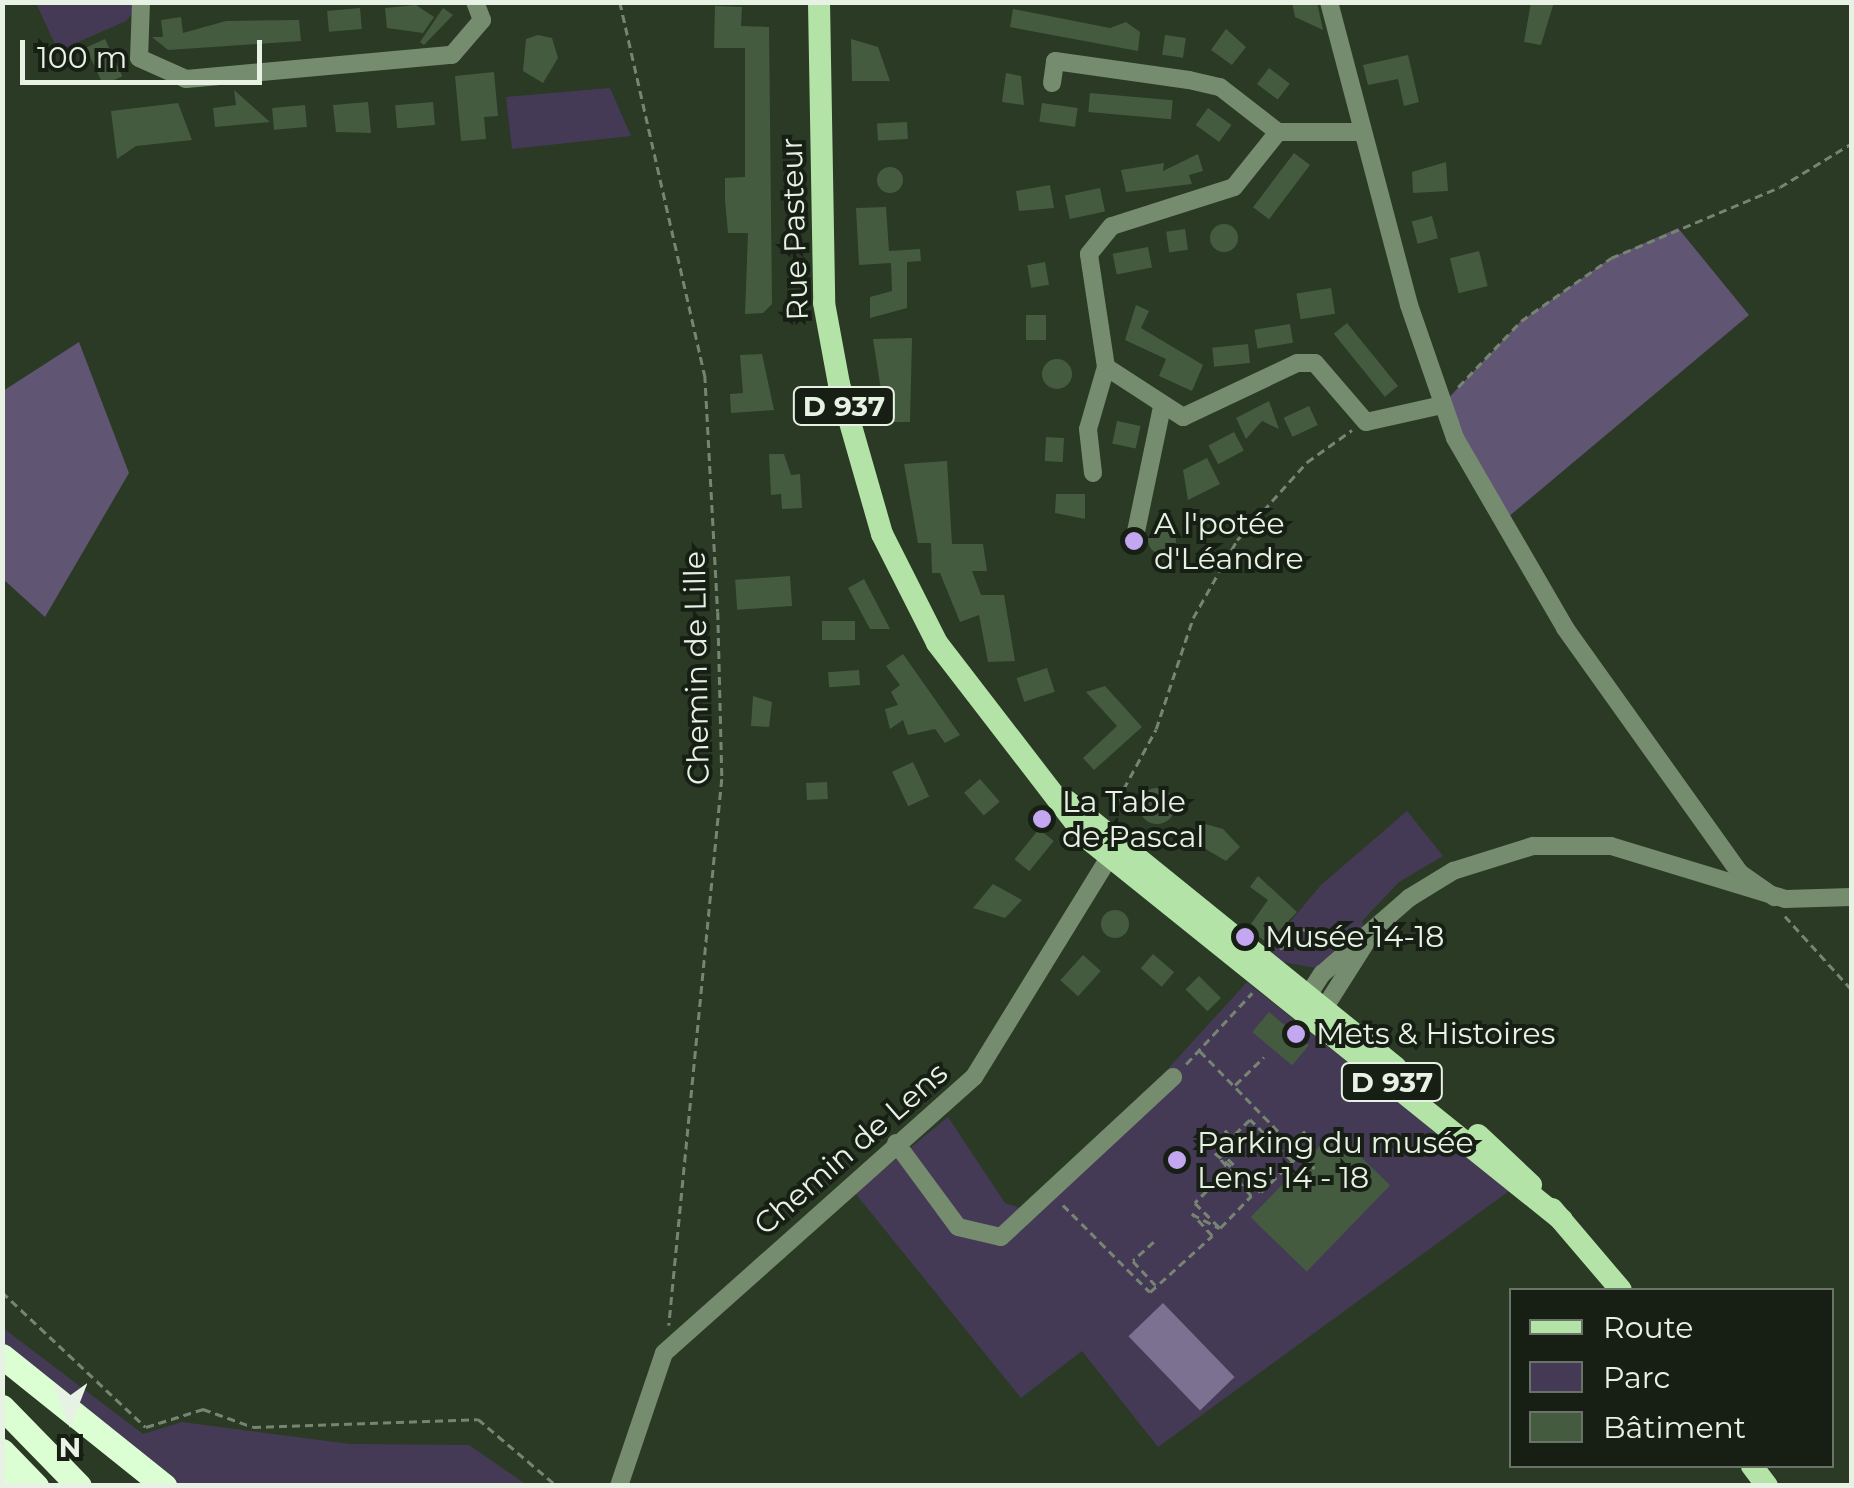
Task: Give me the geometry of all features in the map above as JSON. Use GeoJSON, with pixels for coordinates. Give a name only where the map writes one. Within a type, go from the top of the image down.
{"type":"FeatureCollection","features":[{"type":"Feature","properties":{"kind":"highway"},"geometry":{"type":"LineString","coordinates":[[2,1356],[164,1486]]}},
{"type":"Feature","properties":{"kind":"highway"},"geometry":{"type":"LineString","coordinates":[[2,1407],[79,1486]]}},
{"type":"Feature","properties":{"kind":"highway"},"geometry":{"type":"LineString","coordinates":[[2,1451],[36,1486]]}},
{"type":"Feature","properties":{"kind":"highway"},"geometry":{"type":"LineString","coordinates":[[2,1477],[10,1486]]}},
{"type":"Feature","properties":{"kind":"main road","name":"Rue Pasteur"},"geometry":{"type":"LineString","coordinates":[[819,2],[824,303],[856,463],[937,643],[1024,763],[1113,849],[1474,1140],[1562,1220],[1618,1288]]}},
{"type":"Feature","properties":{"kind":"street"},"geometry":{"type":"LineString","coordinates":[[141,2],[139,58],[186,79],[452,55],[482,20],[475,2]]}},
{"type":"Feature","properties":{"kind":"street"},"geometry":{"type":"LineString","coordinates":[[1329,2],[1360,132],[1442,405],[1565,628],[1740,873],[1774,897]]}},
{"type":"Feature","properties":{"kind":"street"},"geometry":{"type":"LineString","coordinates":[[1052,82],[1055,61],[1189,80],[1220,87],[1278,132],[1360,132]]}},
{"type":"Feature","properties":{"kind":"street"},"geometry":{"type":"LineString","coordinates":[[1093,474],[1088,429],[1106,367],[1089,254],[1112,226],[1234,187],[1278,132]]}},
{"type":"Feature","properties":{"kind":"street"},"geometry":{"type":"LineString","coordinates":[[1106,367],[1162,408],[1182,416],[1315,363],[1366,422],[1442,405]]}},
{"type":"Feature","properties":{"kind":"street"},"geometry":{"type":"LineString","coordinates":[[1134,541],[1162,408]]}},
{"type":"Feature","properties":{"kind":"street"},"geometry":{"type":"LineString","coordinates":[[1312,1009],[1357,942],[1409,898],[1453,871],[1533,846],[1641,852],[1774,897],[1852,897]]}},
{"type":"Feature","properties":{"kind":"street","name":"Chemin de Lens"},"geometry":{"type":"LineString","coordinates":[[619,1486],[648,1379],[677,1337],[994,1052],[1113,849]]}},
{"type":"Feature","properties":{"kind":"street"},"geometry":{"type":"LineString","coordinates":[[1312,1009],[1357,942]]}},
{"type":"Feature","properties":{"kind":"street"},"geometry":{"type":"LineString","coordinates":[[896,1143],[958,1227],[1001,1238],[1173,1078]]}},
{"type":"Feature","properties":{"kind":"path","name":"Chemin de Lille"},"geometry":{"type":"LineString","coordinates":[[620,2],[702,357],[718,612],[722,779],[663,1316],[677,1337]]}},
{"type":"Feature","properties":{"kind":"path"},"geometry":{"type":"LineString","coordinates":[[1442,405],[1521,321],[1610,258],[1780,187],[1852,143]]}},
{"type":"Feature","properties":{"kind":"path"},"geometry":{"type":"LineString","coordinates":[[1108,818],[1236,540],[1307,462],[1366,422]]}},
{"type":"Feature","properties":{"kind":"path"},"geometry":{"type":"LineString","coordinates":[[1774,897],[1852,990]]}},
{"type":"Feature","properties":{"kind":"path"},"geometry":{"type":"LineString","coordinates":[[1173,1078],[1200,1051],[1261,970],[1301,929],[1357,942]]}},
{"type":"Feature","properties":{"kind":"path"},"geometry":{"type":"LineString","coordinates":[[1200,1051],[1315,1169]]}},
{"type":"Feature","properties":{"kind":"path"},"geometry":{"type":"LineString","coordinates":[[1234,1086],[1264,1057]]}},
{"type":"Feature","properties":{"kind":"path"},"geometry":{"type":"LineString","coordinates":[[1261,1192],[1220,1150],[1250,1120],[1292,1161]]}},
{"type":"Feature","properties":{"kind":"path"},"geometry":{"type":"LineString","coordinates":[[1225,1130],[1232,1138]]}},
{"type":"Feature","properties":{"kind":"path"},"geometry":{"type":"LineString","coordinates":[[1290,1146],[1305,1131]]}},
{"type":"Feature","properties":{"kind":"path"},"geometry":{"type":"LineString","coordinates":[[1220,1228],[1251,1196],[1215,1153],[1261,1192]]}},
{"type":"Feature","properties":{"kind":"path"},"geometry":{"type":"LineString","coordinates":[[1261,1192],[1300,1154]]}},
{"type":"Feature","properties":{"kind":"path"},"geometry":{"type":"LineString","coordinates":[[1207,1191],[1195,1203],[1220,1228]]}},
{"type":"Feature","properties":{"kind":"path"},"geometry":{"type":"LineString","coordinates":[[1063,1205],[1150,1292],[1212,1236],[1192,1214],[1220,1228]]}},
{"type":"Feature","properties":{"kind":"path"},"geometry":{"type":"LineString","coordinates":[[1154,1242],[1133,1262],[1156,1286]]}},
{"type":"Feature","properties":{"kind":"path"},"geometry":{"type":"LineString","coordinates":[[2,1292],[146,1427],[203,1409],[253,1426],[478,1419],[557,1486]]}},
{"type":"Feature","properties":{"kind":"green space"},"geometry":{"type":"Polygon","coordinates":[[[36,3],[141,3],[126,21],[58,51],[36,3]]]}},
{"type":"Feature","properties":{"kind":"green space"},"geometry":{"type":"Polygon","coordinates":[[[610,88],[631,136],[512,149],[506,97],[610,88]]]}},
{"type":"Feature","properties":{"kind":"green space"},"geometry":{"type":"Polygon","coordinates":[[[1407,811],[1443,856],[1399,882],[1362,921],[1365,932],[1316,968],[1272,960],[1274,941],[1321,885],[1407,811]]]}},
{"type":"Feature","properties":{"kind":"green space"},"geometry":{"type":"Polygon","coordinates":[[[1247,982],[1509,1191],[1158,1447],[1082,1351],[1021,1398],[855,1193],[948,1117],[1005,1203],[1023,1209],[1124,1117],[1247,982]]]}},
{"type":"Feature","properties":{"kind":"green space"},"geometry":{"type":"Polygon","coordinates":[[[3,1328],[143,1434],[182,1422],[350,1444],[469,1445],[527,1485],[178,1485],[3,1343],[3,1328]]]}},
{"type":"Feature","properties":{"kind":"shaded area"},"geometry":{"type":"Polygon","coordinates":[[[1678,228],[1749,315],[1501,523],[1442,405],[1521,321],[1611,258],[1678,228]]]}},
{"type":"Feature","properties":{"kind":"shaded area"},"geometry":{"type":"Polygon","coordinates":[[[79,342],[129,473],[45,617],[3,579],[3,391],[79,342]]]}},
{"type":"Feature","properties":{"kind":"shaded area"},"geometry":{"type":"Polygon","coordinates":[[[1163,1303],[1235,1377],[1200,1410],[1128,1336],[1163,1303]]]}},
{"type":"Feature","properties":{"kind":"building"},"geometry":{"type":"Polygon","coordinates":[[[1292,2],[1317,2],[1323,30],[1295,17],[1292,2]]]}},
{"type":"Feature","properties":{"kind":"building"},"geometry":{"type":"Polygon","coordinates":[[[1531,2],[1554,2],[1541,45],[1524,42],[1531,2]]]}},
{"type":"Feature","properties":{"kind":"building"},"geometry":{"type":"Polygon","coordinates":[[[416,5],[434,17],[423,33],[387,28],[385,8],[416,5]]]}},
{"type":"Feature","properties":{"kind":"building"},"geometry":{"type":"Polygon","coordinates":[[[715,6],[742,7],[741,26],[769,27],[772,304],[763,313],[745,314],[748,233],[728,233],[725,200],[725,178],[745,177],[745,48],[714,48],[715,6]]]}},
{"type":"Feature","properties":{"kind":"building"},"geometry":{"type":"Polygon","coordinates":[[[360,8],[362,29],[329,32],[327,11],[360,8]]]}},
{"type":"Feature","properties":{"kind":"building"},"geometry":{"type":"Polygon","coordinates":[[[443,8],[453,15],[424,45],[420,42],[443,8]]]}},
{"type":"Feature","properties":{"kind":"building"},"geometry":{"type":"Polygon","coordinates":[[[1013,9],[1110,28],[1126,22],[1140,32],[1138,51],[1010,27],[1013,9]]]}},
{"type":"Feature","properties":{"kind":"building"},"geometry":{"type":"Polygon","coordinates":[[[181,17],[183,33],[226,21],[299,20],[301,41],[168,50],[152,37],[163,37],[161,20],[181,17]]]}},
{"type":"Feature","properties":{"kind":"building"},"geometry":{"type":"Polygon","coordinates":[[[1226,29],[1246,47],[1232,65],[1211,50],[1226,29]]]}},
{"type":"Feature","properties":{"kind":"building"},"geometry":{"type":"Polygon","coordinates":[[[538,35],[552,38],[558,58],[543,83],[523,71],[526,39],[538,35]]]}},
{"type":"Feature","properties":{"kind":"building"},"geometry":{"type":"Polygon","coordinates":[[[1165,35],[1186,38],[1183,58],[1162,55],[1165,35]]]}},
{"type":"Feature","properties":{"kind":"building"},"geometry":{"type":"Polygon","coordinates":[[[105,39],[122,76],[103,85],[86,48],[105,39]]]}},
{"type":"Feature","properties":{"kind":"building"},"geometry":{"type":"Polygon","coordinates":[[[851,39],[878,47],[890,81],[852,81],[851,39]]]}},
{"type":"Feature","properties":{"kind":"building"},"geometry":{"type":"Polygon","coordinates":[[[1408,55],[1419,102],[1404,106],[1398,79],[1368,85],[1363,65],[1408,55]]]}},
{"type":"Feature","properties":{"kind":"building"},"geometry":{"type":"Polygon","coordinates":[[[1269,68],[1290,84],[1278,100],[1257,84],[1269,68]]]}},
{"type":"Feature","properties":{"kind":"building"},"geometry":{"type":"Polygon","coordinates":[[[494,72],[498,116],[484,117],[486,139],[461,141],[455,76],[494,72]]]}},
{"type":"Feature","properties":{"kind":"building"},"geometry":{"type":"Polygon","coordinates":[[[1006,73],[1021,76],[1024,105],[1002,102],[1006,73]]]}},
{"type":"Feature","properties":{"kind":"building"},"geometry":{"type":"Polygon","coordinates":[[[234,90],[270,122],[215,127],[213,108],[236,105],[234,90]]]}},
{"type":"Feature","properties":{"kind":"building"},"geometry":{"type":"Polygon","coordinates":[[[1090,93],[1173,100],[1171,119],[1088,112],[1090,93]]]}},
{"type":"Feature","properties":{"kind":"building"},"geometry":{"type":"Polygon","coordinates":[[[368,102],[371,133],[336,132],[333,105],[368,102]]]}},
{"type":"Feature","properties":{"kind":"building"},"geometry":{"type":"Polygon","coordinates":[[[433,102],[435,125],[397,128],[395,105],[433,102]]]}},
{"type":"Feature","properties":{"kind":"building"},"geometry":{"type":"Polygon","coordinates":[[[178,103],[192,140],[136,146],[117,159],[111,111],[178,103]]]}},
{"type":"Feature","properties":{"kind":"building"},"geometry":{"type":"Polygon","coordinates":[[[1042,103],[1078,108],[1075,127],[1039,122],[1042,103]]]}},
{"type":"Feature","properties":{"kind":"building"},"geometry":{"type":"Polygon","coordinates":[[[305,105],[307,127],[274,130],[272,108],[305,105]]]}},
{"type":"Feature","properties":{"kind":"building"},"geometry":{"type":"Polygon","coordinates":[[[1208,108],[1231,125],[1219,142],[1196,125],[1208,108]]]}},
{"type":"Feature","properties":{"kind":"building"},"geometry":{"type":"Polygon","coordinates":[[[907,122],[908,139],[878,141],[877,124],[907,122]]]}},
{"type":"Feature","properties":{"kind":"building"},"geometry":{"type":"Polygon","coordinates":[[[1294,153],[1310,165],[1269,219],[1253,207],[1294,153]]]}},
{"type":"Feature","properties":{"kind":"building"},"geometry":{"type":"Polygon","coordinates":[[[1198,154],[1203,171],[1189,175],[1192,184],[1126,192],[1121,170],[1164,163],[1163,171],[1198,154]]]}},
{"type":"Feature","properties":{"kind":"building"},"geometry":{"type":"Polygon","coordinates":[[[1446,162],[1448,191],[1413,193],[1412,172],[1446,162]]]}},
{"type":"Feature","properties":{"kind":"building"},"geometry":{"type":"Polygon","coordinates":[[[890,167],[899,171],[903,180],[899,189],[890,193],[881,189],[877,180],[881,171],[890,167]]]}},
{"type":"Feature","properties":{"kind":"building"},"geometry":{"type":"Polygon","coordinates":[[[1050,185],[1054,208],[1019,211],[1016,191],[1050,185]]]}},
{"type":"Feature","properties":{"kind":"building"},"geometry":{"type":"Polygon","coordinates":[[[1100,188],[1105,211],[1070,219],[1065,195],[1100,188]]]}},
{"type":"Feature","properties":{"kind":"building"},"geometry":{"type":"Polygon","coordinates":[[[886,207],[889,251],[920,249],[921,261],[907,262],[907,308],[870,318],[870,297],[892,291],[891,263],[859,265],[856,208],[886,207]]]}},
{"type":"Feature","properties":{"kind":"building"},"geometry":{"type":"Polygon","coordinates":[[[1432,216],[1438,238],[1418,244],[1412,221],[1432,216]]]}},
{"type":"Feature","properties":{"kind":"building"},"geometry":{"type":"Polygon","coordinates":[[[1224,224],[1234,228],[1238,238],[1234,248],[1224,252],[1214,248],[1210,238],[1214,228],[1224,224]]]}},
{"type":"Feature","properties":{"kind":"building"},"geometry":{"type":"Polygon","coordinates":[[[1185,229],[1188,250],[1169,252],[1166,232],[1185,229]]]}},
{"type":"Feature","properties":{"kind":"building"},"geometry":{"type":"Polygon","coordinates":[[[1148,247],[1152,268],[1117,274],[1113,254],[1148,247]]]}},
{"type":"Feature","properties":{"kind":"building"},"geometry":{"type":"Polygon","coordinates":[[[1479,251],[1488,286],[1459,293],[1450,258],[1479,251]]]}},
{"type":"Feature","properties":{"kind":"building"},"geometry":{"type":"Polygon","coordinates":[[[1045,262],[1049,285],[1031,288],[1027,265],[1045,262]]]}},
{"type":"Feature","properties":{"kind":"building"},"geometry":{"type":"Polygon","coordinates":[[[1331,288],[1335,314],[1300,319],[1296,293],[1331,288]]]}},
{"type":"Feature","properties":{"kind":"building"},"geometry":{"type":"Polygon","coordinates":[[[1136,305],[1149,311],[1141,328],[1203,365],[1192,391],[1159,376],[1166,359],[1125,340],[1136,305]]]}},
{"type":"Feature","properties":{"kind":"building"},"geometry":{"type":"Polygon","coordinates":[[[1026,315],[1046,315],[1046,340],[1026,340],[1026,315]]]}},
{"type":"Feature","properties":{"kind":"building"},"geometry":{"type":"Polygon","coordinates":[[[1347,323],[1398,386],[1385,397],[1334,334],[1347,323]]]}},
{"type":"Feature","properties":{"kind":"building"},"geometry":{"type":"Polygon","coordinates":[[[1290,324],[1293,343],[1257,348],[1254,330],[1290,324]]]}},
{"type":"Feature","properties":{"kind":"building"},"geometry":{"type":"Polygon","coordinates":[[[912,338],[910,422],[886,422],[873,339],[912,338]]]}},
{"type":"Feature","properties":{"kind":"building"},"geometry":{"type":"Polygon","coordinates":[[[1248,344],[1250,363],[1214,367],[1212,348],[1248,344]]]}},
{"type":"Feature","properties":{"kind":"building"},"geometry":{"type":"Polygon","coordinates":[[[762,354],[774,410],[731,413],[730,394],[743,393],[740,355],[762,354]]]}},
{"type":"Feature","properties":{"kind":"building"},"geometry":{"type":"Polygon","coordinates":[[[1057,359],[1068,363],[1072,374],[1068,385],[1057,389],[1046,385],[1042,374],[1046,363],[1057,359]]]}},
{"type":"Feature","properties":{"kind":"building"},"geometry":{"type":"Polygon","coordinates":[[[1269,401],[1279,429],[1262,421],[1246,439],[1236,418],[1269,401]]]}},
{"type":"Feature","properties":{"kind":"building"},"geometry":{"type":"Polygon","coordinates":[[[1309,406],[1318,425],[1292,437],[1284,418],[1309,406]]]}},
{"type":"Feature","properties":{"kind":"building"},"geometry":{"type":"Polygon","coordinates":[[[1117,421],[1140,426],[1136,448],[1112,443],[1117,421]]]}},
{"type":"Feature","properties":{"kind":"building"},"geometry":{"type":"Polygon","coordinates":[[[1234,432],[1244,451],[1218,464],[1208,446],[1234,432]]]}},
{"type":"Feature","properties":{"kind":"building"},"geometry":{"type":"Polygon","coordinates":[[[1046,437],[1064,438],[1063,462],[1045,461],[1046,437]]]}},
{"type":"Feature","properties":{"kind":"building"},"geometry":{"type":"Polygon","coordinates":[[[769,454],[784,454],[791,475],[800,474],[802,508],[782,509],[781,494],[771,495],[769,454]]]}},
{"type":"Feature","properties":{"kind":"building"},"geometry":{"type":"Polygon","coordinates":[[[1207,458],[1220,484],[1188,500],[1183,470],[1207,458]]]}},
{"type":"Feature","properties":{"kind":"building"},"geometry":{"type":"Polygon","coordinates":[[[947,461],[952,544],[983,544],[987,571],[972,571],[981,595],[1004,595],[1015,661],[988,662],[979,615],[960,622],[940,573],[932,573],[931,543],[918,543],[904,464],[947,461]]]}},
{"type":"Feature","properties":{"kind":"building"},"geometry":{"type":"Polygon","coordinates":[[[1056,494],[1085,494],[1085,519],[1055,513],[1056,494]]]}},
{"type":"Feature","properties":{"kind":"building"},"geometry":{"type":"Polygon","coordinates":[[[1162,526],[1172,530],[1176,540],[1172,550],[1162,554],[1152,550],[1148,540],[1152,530],[1162,526]]]}},
{"type":"Feature","properties":{"kind":"building"},"geometry":{"type":"Polygon","coordinates":[[[790,576],[792,606],[737,610],[735,580],[790,576]]]}},
{"type":"Feature","properties":{"kind":"building"},"geometry":{"type":"Polygon","coordinates":[[[864,579],[890,629],[870,629],[848,588],[864,579]]]}},
{"type":"Feature","properties":{"kind":"building"},"geometry":{"type":"Polygon","coordinates":[[[822,621],[855,621],[855,640],[822,640],[822,621]]]}},
{"type":"Feature","properties":{"kind":"building"},"geometry":{"type":"Polygon","coordinates":[[[903,654],[960,735],[945,743],[935,729],[908,735],[903,720],[890,729],[885,709],[898,705],[891,692],[900,685],[886,666],[903,654]]]}},
{"type":"Feature","properties":{"kind":"building"},"geometry":{"type":"Polygon","coordinates":[[[1047,668],[1055,692],[1024,702],[1017,678],[1047,668]]]}},
{"type":"Feature","properties":{"kind":"building"},"geometry":{"type":"Polygon","coordinates":[[[859,670],[860,685],[829,687],[828,672],[859,670]]]}},
{"type":"Feature","properties":{"kind":"building"},"geometry":{"type":"Polygon","coordinates":[[[1105,686],[1142,727],[1094,770],[1083,758],[1117,726],[1086,692],[1105,686]]]}},
{"type":"Feature","properties":{"kind":"building"},"geometry":{"type":"Polygon","coordinates":[[[753,696],[772,702],[769,727],[751,726],[753,696]]]}},
{"type":"Feature","properties":{"kind":"building"},"geometry":{"type":"Polygon","coordinates":[[[913,762],[929,796],[908,806],[892,772],[913,762]]]}},
{"type":"Feature","properties":{"kind":"building"},"geometry":{"type":"Polygon","coordinates":[[[980,779],[1000,802],[984,815],[964,793],[980,779]]]}},
{"type":"Feature","properties":{"kind":"building"},"geometry":{"type":"Polygon","coordinates":[[[827,782],[828,799],[807,800],[806,783],[827,782]]]}},
{"type":"Feature","properties":{"kind":"building"},"geometry":{"type":"Polygon","coordinates":[[[1157,788],[1170,793],[1175,806],[1170,819],[1157,824],[1144,819],[1139,806],[1144,793],[1157,788]]]}},
{"type":"Feature","properties":{"kind":"building"},"geometry":{"type":"Polygon","coordinates":[[[1198,822],[1223,829],[1240,847],[1226,861],[1192,841],[1198,822]]]}},
{"type":"Feature","properties":{"kind":"building"},"geometry":{"type":"Polygon","coordinates":[[[1039,829],[1054,841],[1029,871],[1014,859],[1039,829]]]}},
{"type":"Feature","properties":{"kind":"building"},"geometry":{"type":"Polygon","coordinates":[[[1258,876],[1297,912],[1267,943],[1248,928],[1268,900],[1250,887],[1258,876]]]}},
{"type":"Feature","properties":{"kind":"building"},"geometry":{"type":"Polygon","coordinates":[[[993,884],[1022,900],[1005,918],[973,908],[993,884]]]}},
{"type":"Feature","properties":{"kind":"building"},"geometry":{"type":"Polygon","coordinates":[[[1115,910],[1125,914],[1129,924],[1125,934],[1115,938],[1105,934],[1101,924],[1105,914],[1115,910]]]}},
{"type":"Feature","properties":{"kind":"building"},"geometry":{"type":"Polygon","coordinates":[[[1153,954],[1174,972],[1162,987],[1141,968],[1153,954]]]}},
{"type":"Feature","properties":{"kind":"building"},"geometry":{"type":"Polygon","coordinates":[[[1083,955],[1101,971],[1078,996],[1060,980],[1083,955]]]}},
{"type":"Feature","properties":{"kind":"building"},"geometry":{"type":"Polygon","coordinates":[[[1199,976],[1221,998],[1207,1011],[1186,989],[1199,976]]]}},
{"type":"Feature","properties":{"kind":"building"},"geometry":{"type":"Polygon","coordinates":[[[1269,1012],[1309,1045],[1292,1065],[1252,1032],[1269,1012]]]}},
{"type":"Feature","properties":{"kind":"building"},"geometry":{"type":"Polygon","coordinates":[[[1334,1131],[1390,1185],[1307,1272],[1251,1217],[1334,1131]]]}},
{"type":"Feature","properties":{"kind":"place","name":"A l'potée d'Léandre"},"geometry":{"type":"Point","coordinates":[1134,541]}},
{"type":"Feature","properties":{"kind":"place","name":"La Table de Pascal"},"geometry":{"type":"Point","coordinates":[1042,819]}},
{"type":"Feature","properties":{"kind":"place","name":"Musée 14-18"},"geometry":{"type":"Point","coordinates":[1245,937]}},
{"type":"Feature","properties":{"kind":"place","name":"Mets & Histoires"},"geometry":{"type":"Point","coordinates":[1296,1034]}},
{"type":"Feature","properties":{"kind":"place","name":"Parking du musée Lens' 14 - 18"},"geometry":{"type":"Point","coordinates":[1177,1160]}}]}
